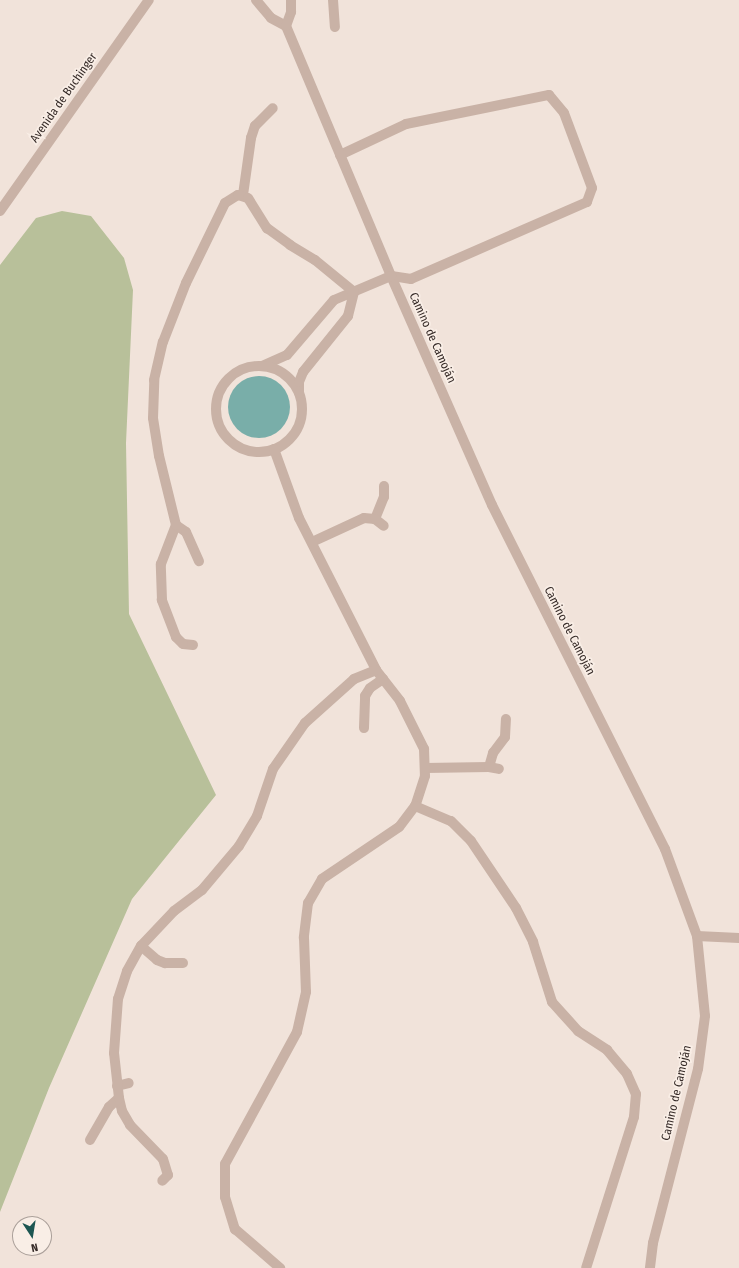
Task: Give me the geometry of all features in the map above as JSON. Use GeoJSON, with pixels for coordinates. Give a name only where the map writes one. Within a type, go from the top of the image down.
{"type":"FeatureCollection","features":[{"type":"Feature","properties":{"kind":"street","name":"Avenida de Buchinger"},"geometry":{"type":"LineString","coordinates":[[0,211],[149,0]]}},
{"type":"Feature","properties":{"kind":"street"},"geometry":{"type":"LineString","coordinates":[[256,0],[271,18],[286,26],[292,12],[291,0]]}},
{"type":"Feature","properties":{"kind":"street"},"geometry":{"type":"LineString","coordinates":[[332,0],[335,27]]}},
{"type":"Feature","properties":{"kind":"street","name":"Camino de Camoján"},"geometry":{"type":"LineString","coordinates":[[286,26],[391,276],[492,505],[665,849],[697,936],[705,1016],[698,1069],[653,1243],[650,1268]]}},
{"type":"Feature","properties":{"kind":"street"},"geometry":{"type":"LineString","coordinates":[[340,155],[406,124],[549,95],[564,113],[592,188],[587,202],[411,279],[391,276],[334,300],[287,355],[262,366],[250,367],[228,379],[217,400],[216,412],[224,435],[233,443],[255,452],[274,450],[289,440],[296,430],[301,406],[299,382],[303,372],[348,316],[354,292]]}},
{"type":"Feature","properties":{"kind":"street"},"geometry":{"type":"LineString","coordinates":[[243,195],[251,138],[255,126],[273,108]]}},
{"type":"Feature","properties":{"kind":"street"},"geometry":{"type":"LineString","coordinates":[[193,645],[183,644],[176,637],[162,600],[161,564],[176,525],[159,456],[153,418],[154,380],[163,342],[207,237],[228,199],[243,195],[252,201],[267,228],[290,246],[316,260],[354,292]]}},
{"type":"Feature","properties":{"kind":"street"},"geometry":{"type":"LineString","coordinates":[[262,366],[285,375],[299,394]]}},
{"type":"Feature","properties":{"kind":"street"},"geometry":{"type":"LineString","coordinates":[[274,450],[300,518],[376,670],[400,701],[424,749],[425,776],[415,806],[399,827],[322,879],[308,903],[304,938],[306,992],[297,1032],[225,1164],[225,1197],[235,1229],[280,1268]]}},
{"type":"Feature","properties":{"kind":"street"},"geometry":{"type":"LineString","coordinates":[[375,519],[384,497],[384,486]]}},
{"type":"Feature","properties":{"kind":"street"},"geometry":{"type":"LineString","coordinates":[[312,542],[359,520],[375,519],[384,526]]}},
{"type":"Feature","properties":{"kind":"street"},"geometry":{"type":"LineString","coordinates":[[176,525],[186,532],[199,561]]}},
{"type":"Feature","properties":{"kind":"street"},"geometry":{"type":"LineString","coordinates":[[162,1181],[168,1175],[163,1159],[130,1125],[122,1111],[118,1098],[114,1053],[118,1000],[126,971],[141,946],[174,911],[202,890],[239,846],[256,816],[274,769],[305,722],[354,679],[376,670]]}},
{"type":"Feature","properties":{"kind":"street"},"geometry":{"type":"LineString","coordinates":[[364,728],[365,696],[370,688],[383,680]]}},
{"type":"Feature","properties":{"kind":"street"},"geometry":{"type":"LineString","coordinates":[[424,768],[494,768],[494,753],[505,737],[506,719]]}},
{"type":"Feature","properties":{"kind":"street"},"geometry":{"type":"LineString","coordinates":[[415,806],[451,821],[471,841],[516,908],[530,935],[552,1002],[578,1031],[607,1050],[627,1074],[636,1094],[634,1117],[586,1268]]}},
{"type":"Feature","properties":{"kind":"street"},"geometry":{"type":"LineString","coordinates":[[697,936],[739,938]]}},
{"type":"Feature","properties":{"kind":"street"},"geometry":{"type":"LineString","coordinates":[[141,946],[161,962],[174,965],[182,963]]}},
{"type":"Feature","properties":{"kind":"street"},"geometry":{"type":"LineString","coordinates":[[117,1086],[129,1083]]}},
{"type":"Feature","properties":{"kind":"street"},"geometry":{"type":"LineString","coordinates":[[90,1140],[109,1107],[118,1098]]}},
{"type":"Feature","properties":{"kind":"green space"},"geometry":{"type":"Polygon","coordinates":[[[62,211],[91,216],[124,258],[133,290],[126,443],[129,614],[216,795],[132,899],[49,1088],[0,1212],[0,265],[36,218],[62,211]]]}},
{"type":"Feature","properties":{"kind":"water"},"geometry":{"type":"Polygon","coordinates":[[[259,376],[276,381],[281,385],[285,390],[290,407],[285,424],[281,429],[276,433],[259,438],[242,433],[237,429],[233,424],[228,407],[233,390],[237,385],[242,381],[259,376]]]}}]}
